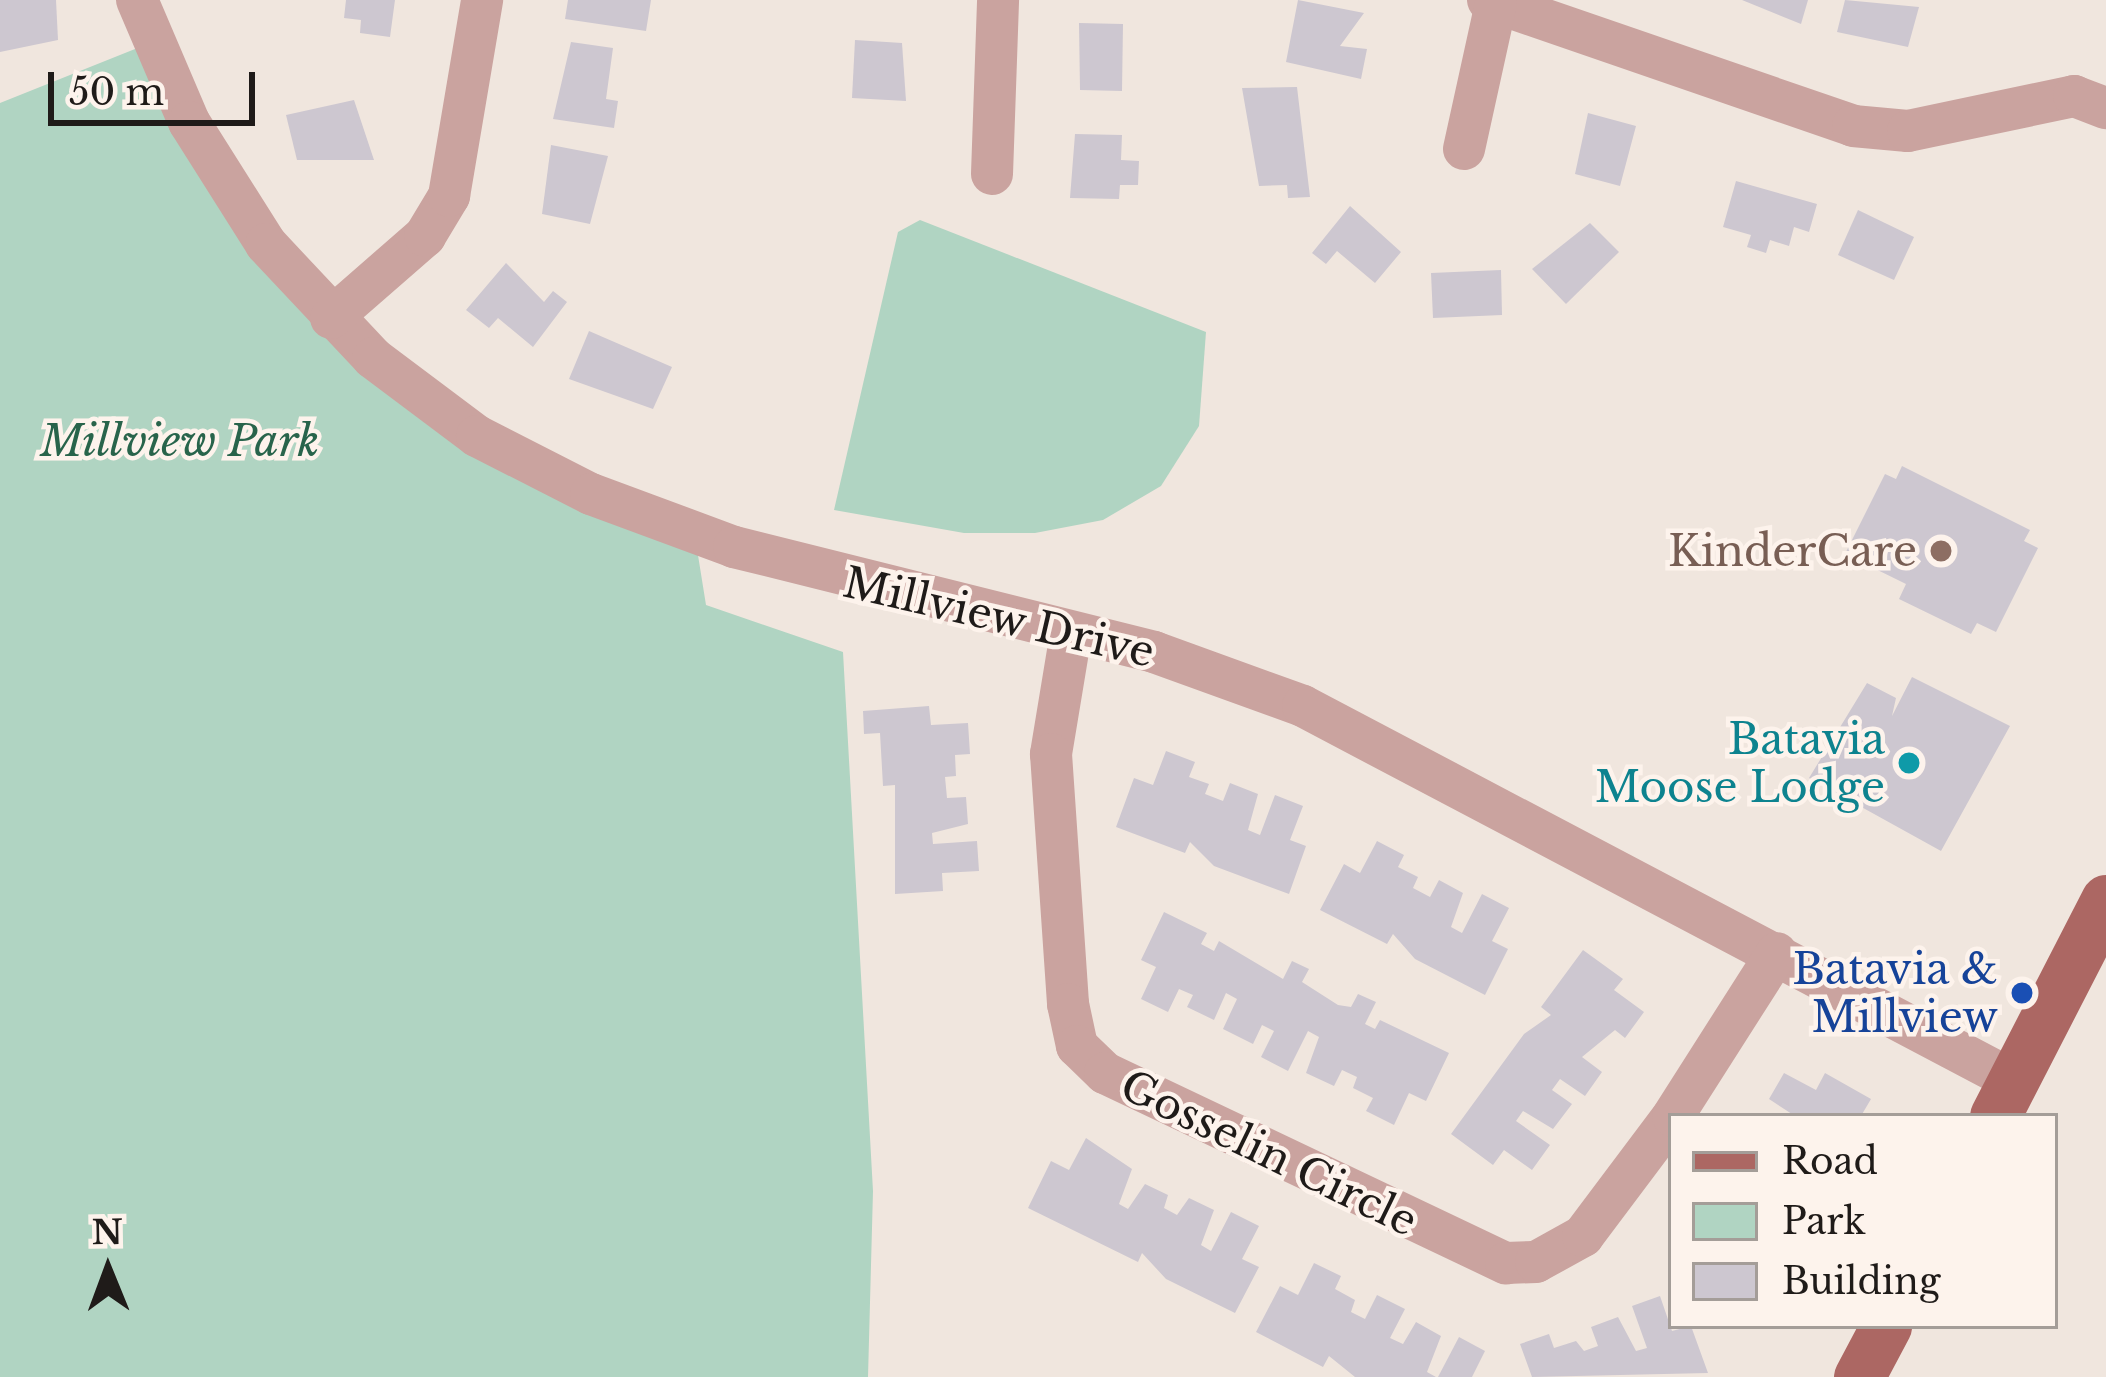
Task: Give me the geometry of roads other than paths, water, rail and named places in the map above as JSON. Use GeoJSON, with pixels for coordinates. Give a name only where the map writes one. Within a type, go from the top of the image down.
{"type":"FeatureCollection","features":[{"type":"Feature","properties":{"kind":"main road"},"geometry":{"type":"LineString","coordinates":[[2003,1098],[2106,900]]}},
{"type":"Feature","properties":{"kind":"main road"},"geometry":{"type":"LineString","coordinates":[[1859,1377],[1884,1329]]}},
{"type":"Feature","properties":{"kind":"street","name":"Millview Drive"},"geometry":{"type":"LineString","coordinates":[[137,0],[230,196],[331,318],[477,436],[591,494],[832,577],[1071,633],[1303,706],[1777,953],[2003,1098]]}},
{"type":"Feature","properties":{"kind":"street"},"geometry":{"type":"LineString","coordinates":[[331,318],[425,236],[449,196],[482,0]]}},
{"type":"Feature","properties":{"kind":"street"},"geometry":{"type":"LineString","coordinates":[[992,174],[998,0]]}},
{"type":"Feature","properties":{"kind":"street"},"geometry":{"type":"LineString","coordinates":[[1464,149],[1492,2],[1852,126],[1908,131],[2074,96],[2106,108]]}},
{"type":"Feature","properties":{"kind":"street","name":"Gosselin Circle"},"geometry":{"type":"LineString","coordinates":[[1071,633],[1051,754],[1068,1004],[1077,1046],[1106,1072],[1506,1263],[1535,1262],[1583,1236],[1668,1123]]}},
{"type":"Feature","properties":{"kind":"street","name":"Gosselin Circle"},"geometry":{"type":"LineString","coordinates":[[1675,1113],[1777,953]]}},
{"type":"Feature","properties":{"kind":"place","name":"KinderCare"},"geometry":{"type":"Point","coordinates":[1941,551]}},
{"type":"Feature","properties":{"kind":"place","name":"Batavia Moose Lodge"},"geometry":{"type":"Point","coordinates":[1909,763]}},
{"type":"Feature","properties":{"kind":"place","name":"Batavia & Millview"},"geometry":{"type":"Point","coordinates":[2022,993]}},
{"type":"Feature","properties":{"kind":"park label","name":"Millview Park"},"geometry":{"type":"Point","coordinates":[180,441]}}]}
